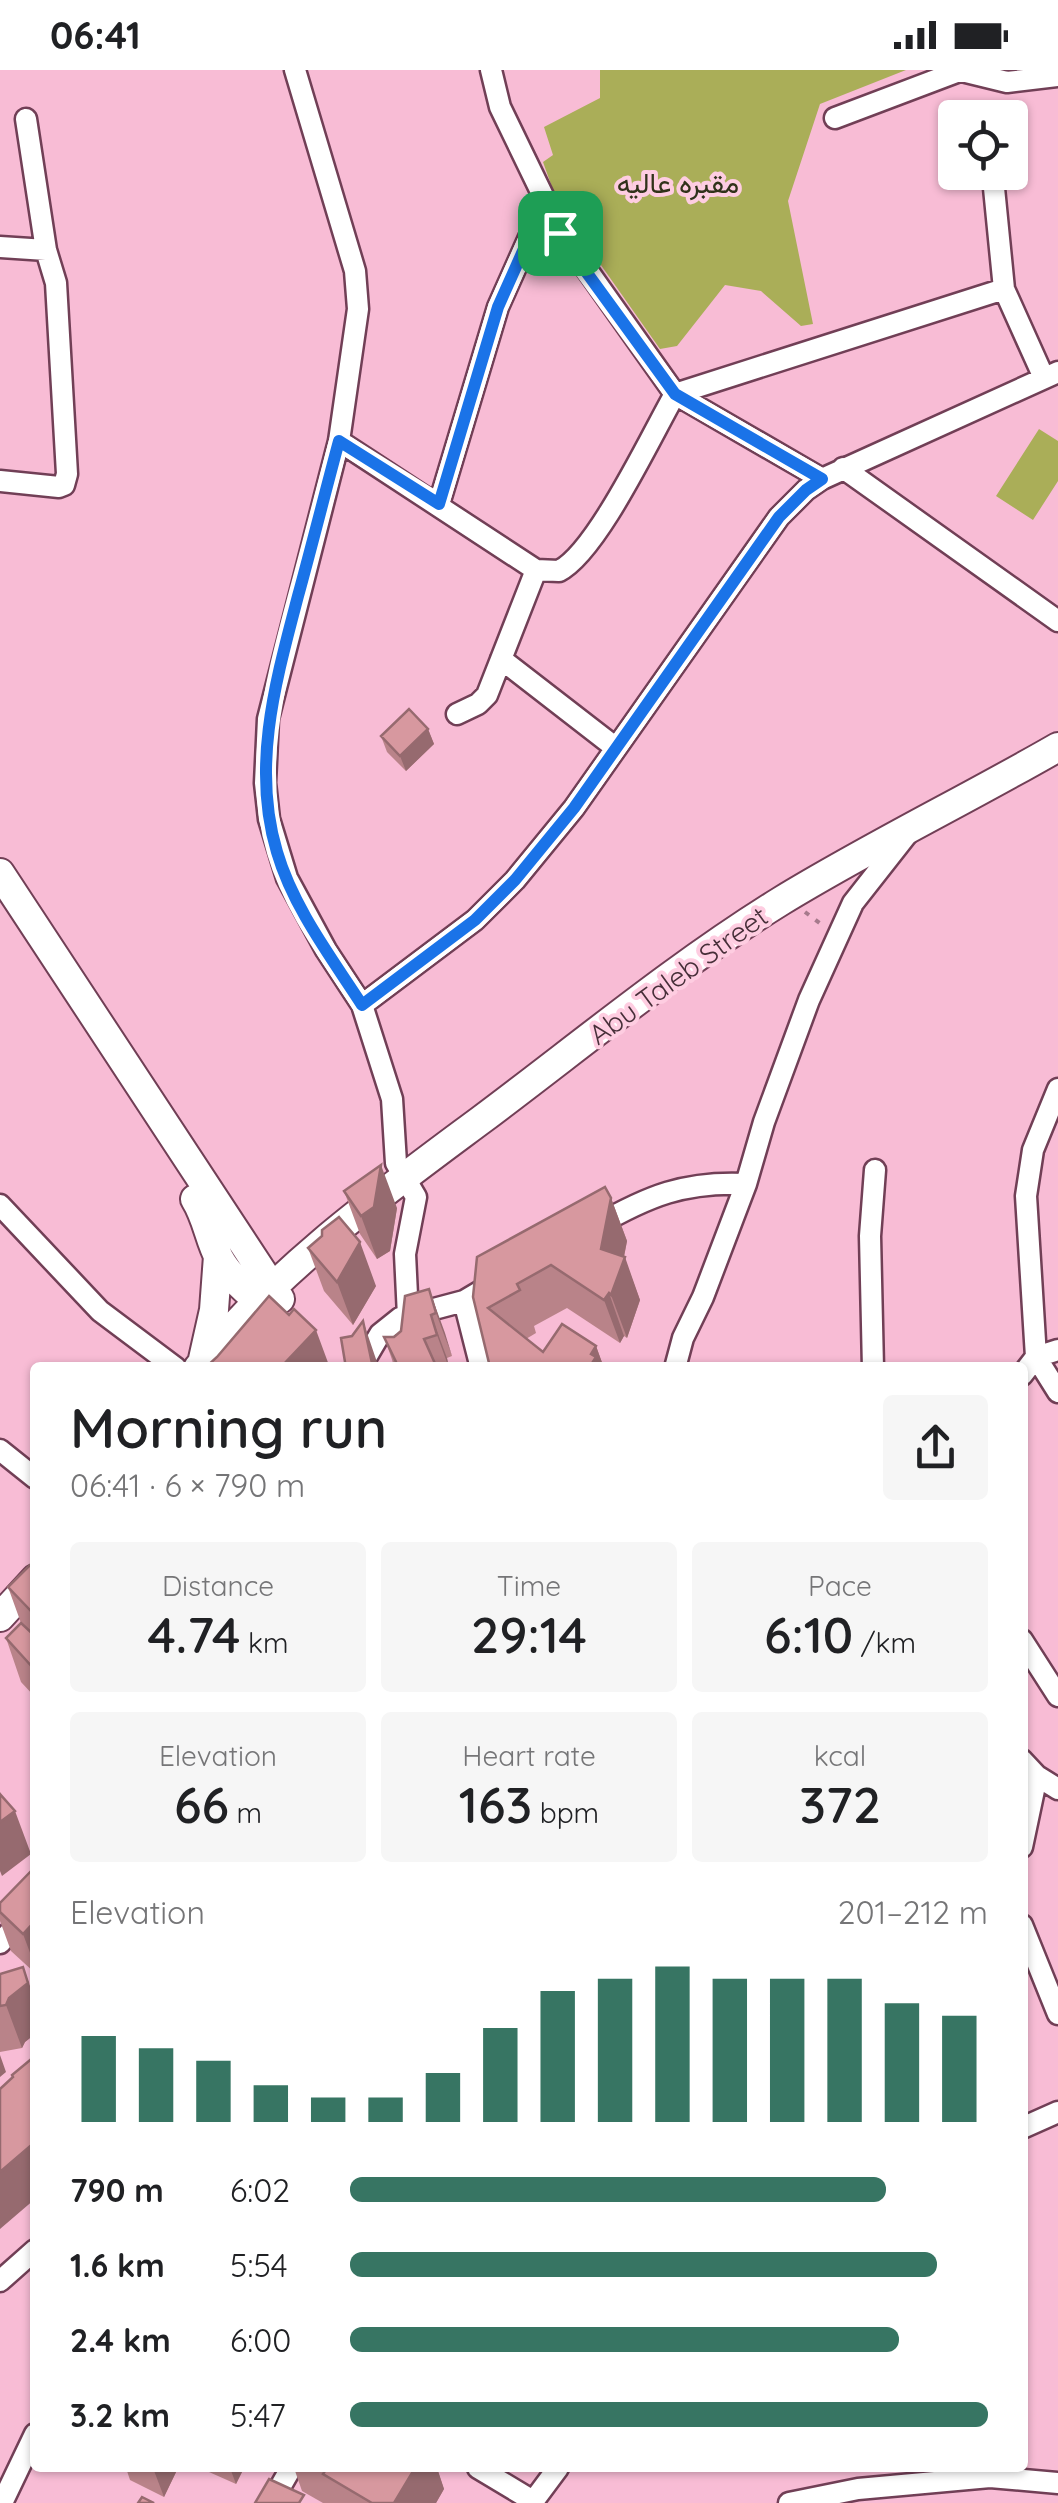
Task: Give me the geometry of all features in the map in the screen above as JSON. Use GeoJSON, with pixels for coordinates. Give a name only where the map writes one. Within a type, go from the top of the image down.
{"type":"FeatureCollection","features":[{"type":"Feature","properties":{"kind":"street"},"geometry":{"type":"LineString","coordinates":[[295,70],[342,221],[358,287],[339,441],[279,667],[268,720],[265,783],[277,853],[287,878],[326,950],[362,1005],[392,1099],[393,1149],[403,1178],[416,1197],[406,1254],[405,1362]]}},
{"type":"Feature","properties":{"kind":"street"},"geometry":{"type":"LineString","coordinates":[[490,70],[500,107],[544,204],[579,262],[675,394],[822,479]]}},
{"type":"Feature","properties":{"kind":"street"},"geometry":{"type":"LineString","coordinates":[[836,118],[962,70],[1007,82],[1058,76]]}},
{"type":"Feature","properties":{"kind":"street"},"geometry":{"type":"LineString","coordinates":[[0,481],[58,487],[66,481],[56,284],[46,250],[26,119]]}},
{"type":"Feature","properties":{"kind":"street"},"geometry":{"type":"LineString","coordinates":[[362,1005],[494,902],[554,834],[779,517],[806,490],[843,468],[1051,375],[1004,290],[994,190]]}},
{"type":"Feature","properties":{"kind":"street"},"geometry":{"type":"LineString","coordinates":[[439,504],[498,307],[544,204]]}},
{"type":"Feature","properties":{"kind":"street"},"geometry":{"type":"LineString","coordinates":[[0,247],[46,250]]}},
{"type":"Feature","properties":{"kind":"street"},"geometry":{"type":"LineString","coordinates":[[339,441],[536,570],[559,571],[580,554],[675,394],[1004,290]]}},
{"type":"Feature","properties":{"kind":"street"},"geometry":{"type":"LineString","coordinates":[[843,468],[1058,621]]}},
{"type":"Feature","properties":{"kind":"street"},"geometry":{"type":"LineString","coordinates":[[458,714],[478,704],[487,694],[536,570]]}},
{"type":"Feature","properties":{"kind":"street"},"geometry":{"type":"LineString","coordinates":[[501,659],[616,748]]}},
{"type":"Feature","properties":{"kind":"street","name":"Abu Taleb Street"},"geometry":{"type":"LineString","coordinates":[[203,1362],[310,1267],[324,1244],[403,1178],[676,975],[780,902],[1058,747]]}},
{"type":"Feature","properties":{"kind":"street"},"geometry":{"type":"LineString","coordinates":[[677,1362],[746,1184],[809,1000],[852,903],[912,828]]}},
{"type":"Feature","properties":{"kind":"street"},"geometry":{"type":"LineString","coordinates":[[0,874],[110,1038],[269,1300]]}},
{"type":"Feature","properties":{"kind":"street"},"geometry":{"type":"LineString","coordinates":[[0,900],[200,1206],[218,1256],[238,1282],[269,1300]]}},
{"type":"Feature","properties":{"kind":"street"},"geometry":{"type":"LineString","coordinates":[[1058,1090],[1032,1150],[1026,1196],[1036,1356],[1058,1392]]}},
{"type":"Feature","properties":{"kind":"street"},"geometry":{"type":"LineString","coordinates":[[873,1362],[870,1236],[875,1170]]}},
{"type":"Feature","properties":{"kind":"street"},"geometry":{"type":"LineString","coordinates":[[578,1236],[648,1198],[677,1188],[720,1182],[746,1184]]}},
{"type":"Feature","properties":{"kind":"street"},"geometry":{"type":"LineString","coordinates":[[0,1206],[100,1311],[192,1362]]}},
{"type":"Feature","properties":{"kind":"street"},"geometry":{"type":"LineString","coordinates":[[200,1362],[214,1310],[218,1256]]}},
{"type":"Feature","properties":{"kind":"street"},"geometry":{"type":"LineString","coordinates":[[364,1362],[380,1334],[408,1316],[464,1301],[513,1273]]}},
{"type":"Feature","properties":{"kind":"street"},"geometry":{"type":"LineString","coordinates":[[464,1301],[480,1362]]}},
{"type":"Feature","properties":{"kind":"street"},"geometry":{"type":"LineString","coordinates":[[1028,1366],[1036,1356],[1058,1350]]}},
{"type":"Feature","properties":{"kind":"street"},"geometry":{"type":"LineString","coordinates":[[0,1450],[30,1474]]}},
{"type":"Feature","properties":{"kind":"street"},"geometry":{"type":"LineString","coordinates":[[0,1617],[30,1584]]}},
{"type":"Feature","properties":{"kind":"street"},"geometry":{"type":"LineString","coordinates":[[1028,1649],[1058,1696]]}},
{"type":"Feature","properties":{"kind":"street"},"geometry":{"type":"LineString","coordinates":[[1028,1766],[1058,1789]]}},
{"type":"Feature","properties":{"kind":"street"},"geometry":{"type":"LineString","coordinates":[[1028,1819],[1037,1776]]}},
{"type":"Feature","properties":{"kind":"street"},"geometry":{"type":"LineString","coordinates":[[0,1943],[30,1910]]}},
{"type":"Feature","properties":{"kind":"street"},"geometry":{"type":"LineString","coordinates":[[1028,1939],[1058,2014]]}},
{"type":"Feature","properties":{"kind":"street"},"geometry":{"type":"LineString","coordinates":[[1028,2125],[1058,2112]]}},
{"type":"Feature","properties":{"kind":"street"},"geometry":{"type":"LineString","coordinates":[[0,2281],[30,2254]]}},
{"type":"Feature","properties":{"kind":"street"},"geometry":{"type":"LineString","coordinates":[[2,2503],[30,2444]]}},
{"type":"Feature","properties":{"kind":"street"},"geometry":{"type":"LineString","coordinates":[[288,2472],[274,2497],[296,2503]]}},
{"type":"Feature","properties":{"kind":"street"},"geometry":{"type":"LineString","coordinates":[[484,2472],[533,2502],[555,2472]]}},
{"type":"Feature","properties":{"kind":"street"},"geometry":{"type":"LineString","coordinates":[[789,2503],[912,2475],[989,2472],[1058,2484]]}},
{"type":"Feature","properties":{"kind":"path"},"geometry":{"type":"LineString","coordinates":[[780,902],[817,919],[833,951]]}},
{"type":"Feature","properties":{"kind":"green space","name":"مقبره عاليه"},"geometry":{"type":"Polygon","coordinates":[[[600,70],[906,70],[820,104],[788,201],[813,324],[801,326],[761,291],[725,285],[677,346],[660,349],[558,204],[543,162],[553,155],[544,127],[600,98],[600,70]]]}},
{"type":"Feature","properties":{"kind":"green space"},"geometry":{"type":"Polygon","coordinates":[[[1039,429],[1058,441],[1058,481],[1033,520],[996,496],[1039,429]]]}},
{"type":"Feature","properties":{"kind":"building"},"geometry":{"type":"Polygon","coordinates":[[[409,709],[428,729],[400,756],[381,736],[409,709]]]}},
{"type":"Feature","properties":{"kind":"building"},"geometry":{"type":"Polygon","coordinates":[[[381,1165],[374,1207],[361,1216],[344,1191],[381,1165]]]}},
{"type":"Feature","properties":{"kind":"building"},"geometry":{"type":"Polygon","coordinates":[[[605,1187],[611,1198],[601,1249],[625,1257],[611,1295],[604,1300],[551,1265],[517,1284],[520,1290],[488,1308],[543,1352],[562,1324],[596,1346],[591,1354],[596,1357],[593,1362],[489,1362],[473,1297],[477,1257],[605,1187]]]}},
{"type":"Feature","properties":{"kind":"building"},"geometry":{"type":"Polygon","coordinates":[[[339,1217],[360,1242],[337,1282],[308,1248],[339,1217]]]}},
{"type":"Feature","properties":{"kind":"building"},"geometry":{"type":"Polygon","coordinates":[[[429,1289],[437,1335],[424,1339],[434,1362],[396,1362],[384,1337],[394,1337],[401,1331],[405,1296],[429,1289]]]}},
{"type":"Feature","properties":{"kind":"building"},"geometry":{"type":"Polygon","coordinates":[[[269,1296],[289,1315],[294,1309],[316,1330],[286,1362],[212,1362],[269,1296]]]}},
{"type":"Feature","properties":{"kind":"building"},"geometry":{"type":"Polygon","coordinates":[[[363,1321],[372,1362],[345,1362],[341,1338],[352,1336],[363,1321]]]}},
{"type":"Feature","properties":{"kind":"building"},"geometry":{"type":"Polygon","coordinates":[[[30,1565],[30,1610],[8,1587],[30,1565]]]}},
{"type":"Feature","properties":{"kind":"building"},"geometry":{"type":"Polygon","coordinates":[[[21,1623],[30,1631],[30,1664],[6,1638],[21,1623]]]}},
{"type":"Feature","properties":{"kind":"building"},"geometry":{"type":"Polygon","coordinates":[[[0,1794],[15,1811],[0,1822],[0,1794]]]}},
{"type":"Feature","properties":{"kind":"building"},"geometry":{"type":"Polygon","coordinates":[[[30,1872],[30,1926],[23,1934],[0,1912],[0,1903],[30,1872]]]}},
{"type":"Feature","properties":{"kind":"building"},"geometry":{"type":"Polygon","coordinates":[[[23,1967],[28,1983],[6,2005],[0,2006],[0,1974],[23,1967]]]}},
{"type":"Feature","properties":{"kind":"building"},"geometry":{"type":"Polygon","coordinates":[[[30,2060],[30,2146],[0,2172],[0,2089],[30,2060]]]}},
{"type":"Feature","properties":{"kind":"building"},"geometry":{"type":"Polygon","coordinates":[[[413,2472],[394,2503],[372,2503],[323,2474],[413,2472]]]}},
{"type":"Feature","properties":{"kind":"building"},"geometry":{"type":"Polygon","coordinates":[[[269,2479],[304,2495],[299,2503],[255,2503],[269,2479]]]}},
{"type":"Feature","properties":{"kind":"route"},"geometry":{"type":"LineString","coordinates":[[544,204],[560,233],[675,394],[822,479],[779,517],[574,808],[515,880],[475,920],[362,1005],[300,904],[277,853],[265,783],[268,720],[279,667],[339,441],[439,504],[498,307],[544,204]]}}]}
